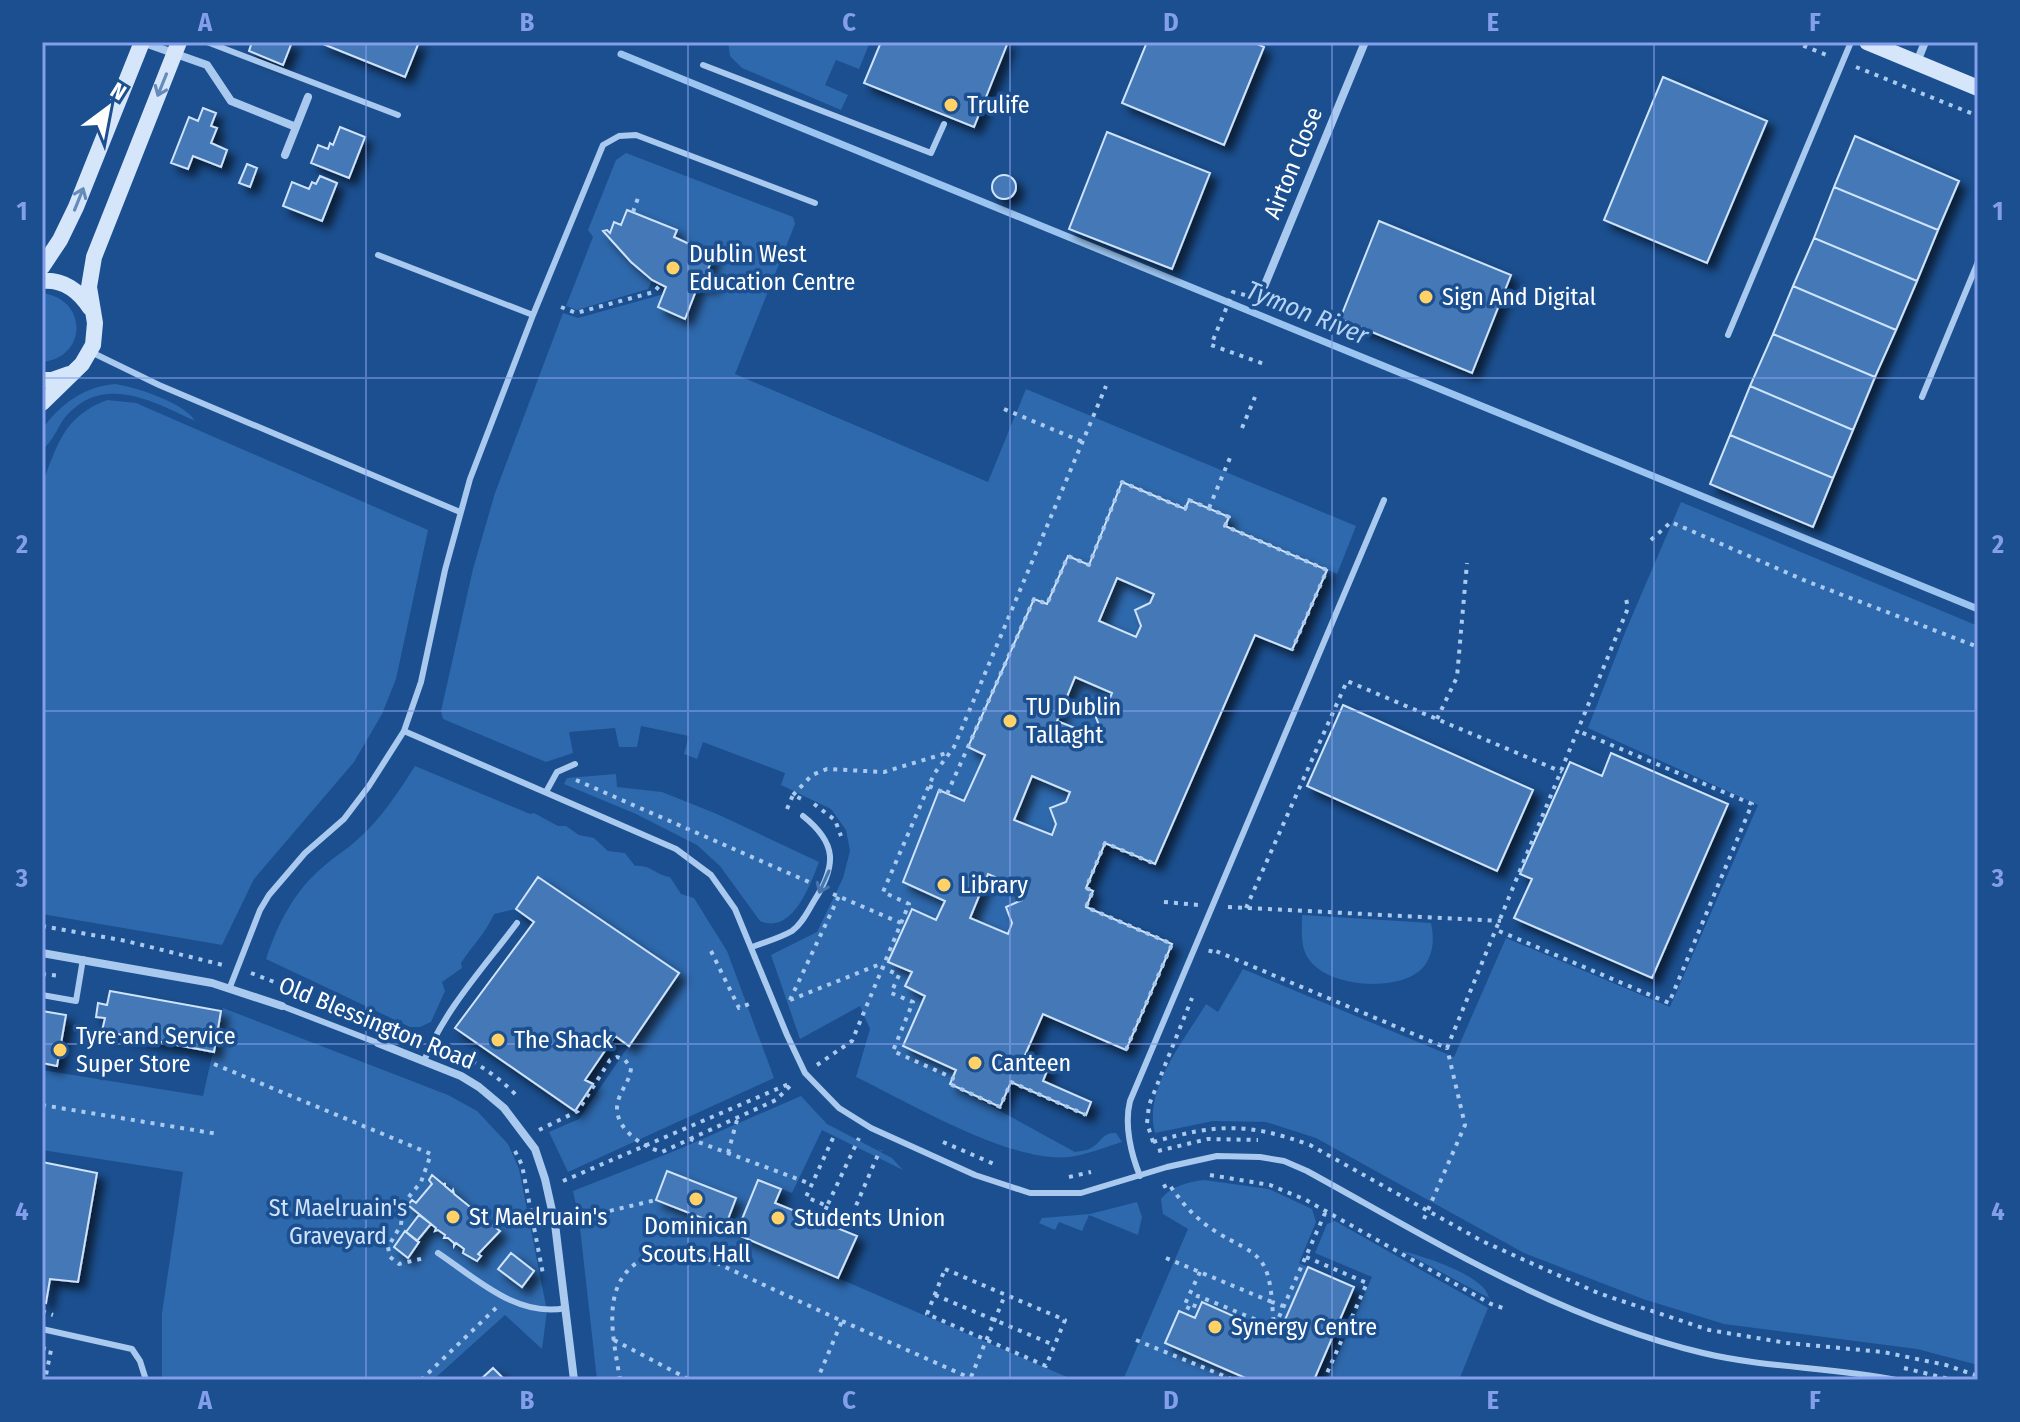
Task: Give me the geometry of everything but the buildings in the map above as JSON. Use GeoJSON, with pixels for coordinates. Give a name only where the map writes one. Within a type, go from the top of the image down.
{"type":"FeatureCollection","features":[{"type":"Feature","properties":{"kind":"main road"},"geometry":{"type":"LineString","coordinates":[[42,267],[76,207],[142,42]]}},
{"type":"Feature","properties":{"kind":"main road"},"geometry":{"type":"LineString","coordinates":[[1867,42],[1978,88]]}},
{"type":"Feature","properties":{"kind":"main road"},"geometry":{"type":"LineString","coordinates":[[42,403],[91,352],[95,332],[89,287],[94,257],[177,48]]}},
{"type":"Feature","properties":{"kind":"main road"},"geometry":{"type":"LineString","coordinates":[[42,281],[64,284],[76,291],[92,311]]}},
{"type":"Feature","properties":{"kind":"main road"},"geometry":{"type":"LineString","coordinates":[[42,380],[52,380],[74,371]]}},
{"type":"Feature","properties":{"kind":"street"},"geometry":{"type":"LineString","coordinates":[[142,42],[177,48],[207,65],[231,101],[296,127]]}},
{"type":"Feature","properties":{"kind":"street","name":"Airton Close"},"geometry":{"type":"LineString","coordinates":[[1259,299],[1365,42]]}},
{"type":"Feature","properties":{"kind":"street"},"geometry":{"type":"LineString","coordinates":[[1917,62],[1925,42]]}},
{"type":"Feature","properties":{"kind":"street"},"geometry":{"type":"LineString","coordinates":[[285,155],[308,97]]}},
{"type":"Feature","properties":{"kind":"street","name":"Old Blessington Road"},"geometry":{"type":"LineString","coordinates":[[42,953],[230,987],[282,1006]]}},
{"type":"Feature","properties":{"kind":"street","name":"Old Blessington Road"},"geometry":{"type":"LineString","coordinates":[[378,1043],[461,1076],[492,1096],[517,1123],[535,1149],[555,1224],[574,1380]]}},
{"type":"Feature","properties":{"kind":"lane"},"geometry":{"type":"LineString","coordinates":[[207,42],[398,115]]}},
{"type":"Feature","properties":{"kind":"lane"},"geometry":{"type":"LineString","coordinates":[[232,52],[236,42]]}},
{"type":"Feature","properties":{"kind":"lane"},"geometry":{"type":"LineString","coordinates":[[1728,335],[1851,42]]}},
{"type":"Feature","properties":{"kind":"lane"},"geometry":{"type":"LineString","coordinates":[[703,65],[931,153],[944,124]]}},
{"type":"Feature","properties":{"kind":"lane"},"geometry":{"type":"LineString","coordinates":[[230,987],[260,910],[269,895],[305,853],[344,819],[404,731],[428,658],[445,570],[470,479],[603,145],[619,136],[636,135],[815,203]]}},
{"type":"Feature","properties":{"kind":"lane"},"geometry":{"type":"LineString","coordinates":[[378,255],[533,315]]}},
{"type":"Feature","properties":{"kind":"lane"},"geometry":{"type":"LineString","coordinates":[[1922,397],[1978,262]]}},
{"type":"Feature","properties":{"kind":"lane"},"geometry":{"type":"LineString","coordinates":[[91,352],[159,385],[460,512]]}},
{"type":"Feature","properties":{"kind":"lane"},"geometry":{"type":"LineString","coordinates":[[1140,1176],[1132,1150],[1128,1108],[1384,500]]}},
{"type":"Feature","properties":{"kind":"lane"},"geometry":{"type":"LineString","coordinates":[[404,731],[649,836],[697,863],[724,892],[752,947],[805,1073],[821,1092],[854,1120],[975,1175],[1030,1193],[1081,1193],[1195,1159],[1248,1156],[1284,1161],[1516,1286],[1594,1320],[1703,1353],[1755,1363],[1861,1373],[1896,1380]]}},
{"type":"Feature","properties":{"kind":"lane"},"geometry":{"type":"LineString","coordinates":[[546,792],[557,772],[575,764]]}},
{"type":"Feature","properties":{"kind":"lane"},"geometry":{"type":"LineString","coordinates":[[752,947],[795,928],[825,883],[832,858],[829,845],[803,816]]}},
{"type":"Feature","properties":{"kind":"lane"},"geometry":{"type":"LineString","coordinates":[[424,1061],[452,1012],[517,923]]}},
{"type":"Feature","properties":{"kind":"lane"},"geometry":{"type":"LineString","coordinates":[[42,995],[76,1001],[83,959]]}},
{"type":"Feature","properties":{"kind":"lane","name":"Old Blessington Road"},"geometry":{"type":"LineString","coordinates":[[282,1006],[378,1043]]}},
{"type":"Feature","properties":{"kind":"lane"},"geometry":{"type":"LineString","coordinates":[[438,1253],[506,1298],[535,1310],[566,1308]]}},
{"type":"Feature","properties":{"kind":"lane"},"geometry":{"type":"LineString","coordinates":[[42,1329],[132,1349],[146,1380]]}},
{"type":"Feature","properties":{"kind":"path"},"geometry":{"type":"LineString","coordinates":[[1794,42],[1978,116]]}},
{"type":"Feature","properties":{"kind":"path"},"geometry":{"type":"LineString","coordinates":[[633,212],[639,195]]}},
{"type":"Feature","properties":{"kind":"path"},"geometry":{"type":"LineString","coordinates":[[561,307],[576,313],[654,292],[660,285]]}},
{"type":"Feature","properties":{"kind":"path"},"geometry":{"type":"LineString","coordinates":[[1233,292],[1211,345],[1264,364]]}},
{"type":"Feature","properties":{"kind":"path"},"geometry":{"type":"LineString","coordinates":[[827,1072],[821,1062],[852,1041],[909,904],[883,892],[929,786],[950,752],[1106,386]]}},
{"type":"Feature","properties":{"kind":"path"},"geometry":{"type":"LineString","coordinates":[[1242,428],[1255,397]]}},
{"type":"Feature","properties":{"kind":"path"},"geometry":{"type":"LineString","coordinates":[[1004,409],[1083,442]]}},
{"type":"Feature","properties":{"kind":"path"},"geometry":{"type":"LineString","coordinates":[[1209,508],[1232,453]]}},
{"type":"Feature","properties":{"kind":"path"},"geometry":{"type":"LineString","coordinates":[[929,786],[947,794],[1034,599],[1047,604],[1068,556],[1089,565],[1122,482],[1185,509],[1189,500],[1209,508],[1229,517],[1225,526],[1327,570],[1292,650]]}},
{"type":"Feature","properties":{"kind":"path"},"geometry":{"type":"LineString","coordinates":[[1651,540],[1671,522],[1806,581],[1978,647]]}},
{"type":"Feature","properties":{"kind":"path"},"geometry":{"type":"LineString","coordinates":[[1437,719],[1457,677],[1467,563]]}},
{"type":"Feature","properties":{"kind":"path"},"geometry":{"type":"LineString","coordinates":[[1435,1227],[1423,1220],[1465,1125],[1447,1048],[1628,608],[1626,599]]}},
{"type":"Feature","properties":{"kind":"path"},"geometry":{"type":"LineString","coordinates":[[1246,908],[1347,681],[1562,772]]}},
{"type":"Feature","properties":{"kind":"path"},"geometry":{"type":"LineString","coordinates":[[1498,930],[1669,1003],[1752,804],[1578,731]]}},
{"type":"Feature","properties":{"kind":"path"},"geometry":{"type":"LineString","coordinates":[[793,795],[812,775],[827,769],[884,772],[950,752]]}},
{"type":"Feature","properties":{"kind":"path"},"geometry":{"type":"LineString","coordinates":[[576,780],[811,883]]}},
{"type":"Feature","properties":{"kind":"path"},"geometry":{"type":"LineString","coordinates":[[1126,1050],[1172,944],[1086,907],[1093,891],[1086,888],[1105,843],[1155,864]]}},
{"type":"Feature","properties":{"kind":"path"},"geometry":{"type":"LineString","coordinates":[[882,965],[790,1000],[836,895],[901,923]]}},
{"type":"Feature","properties":{"kind":"path"},"geometry":{"type":"LineString","coordinates":[[1164,902],[1501,921]]}},
{"type":"Feature","properties":{"kind":"path"},"geometry":{"type":"LineString","coordinates":[[42,926],[126,941],[218,963]]}},
{"type":"Feature","properties":{"kind":"path"},"geometry":{"type":"LineString","coordinates":[[1209,955],[1211,949],[1447,1048]]}},
{"type":"Feature","properties":{"kind":"path"},"geometry":{"type":"LineString","coordinates":[[711,951],[739,1008],[752,1003]]}},
{"type":"Feature","properties":{"kind":"path"},"geometry":{"type":"LineString","coordinates":[[882,965],[899,975],[891,993],[913,1002],[893,1051],[953,1078],[950,1084],[1000,1107],[1011,1082],[1086,1115]]}},
{"type":"Feature","properties":{"kind":"path"},"geometry":{"type":"LineString","coordinates":[[42,974],[60,976]]}},
{"type":"Feature","properties":{"kind":"path"},"geometry":{"type":"LineString","coordinates":[[255,974],[411,1036]]}},
{"type":"Feature","properties":{"kind":"path"},"geometry":{"type":"LineString","coordinates":[[1192,997],[1149,1105],[1147,1123],[1150,1143],[1221,1127],[1251,1128],[1280,1134],[1310,1145],[1543,1270],[1598,1293],[1709,1330],[1787,1343],[1883,1352],[1946,1365],[1978,1376]]}},
{"type":"Feature","properties":{"kind":"path"},"geometry":{"type":"LineString","coordinates":[[1138,1021],[1150,1027]]}},
{"type":"Feature","properties":{"kind":"path"},"geometry":{"type":"LineString","coordinates":[[540,1130],[576,1114],[610,1060],[617,1057],[625,1060],[631,1068],[629,1080],[617,1101],[617,1117],[646,1146],[662,1152],[776,1100],[793,1082],[646,1146],[563,1181]]}},
{"type":"Feature","properties":{"kind":"path"},"geometry":{"type":"LineString","coordinates":[[214,1064],[431,1154],[421,1182],[403,1204],[401,1225],[388,1247],[390,1257],[399,1264],[438,1253]]}},
{"type":"Feature","properties":{"kind":"path"},"geometry":{"type":"LineString","coordinates":[[42,1105],[218,1134]]}},
{"type":"Feature","properties":{"kind":"path"},"geometry":{"type":"LineString","coordinates":[[728,1153],[737,1120]]}},
{"type":"Feature","properties":{"kind":"path"},"geometry":{"type":"LineString","coordinates":[[827,1206],[806,1197],[833,1138]]}},
{"type":"Feature","properties":{"kind":"path"},"geometry":{"type":"LineString","coordinates":[[859,1138],[825,1211],[849,1222],[880,1150]]}},
{"type":"Feature","properties":{"kind":"path"},"geometry":{"type":"LineString","coordinates":[[1158,1151],[1221,1138],[1270,1143]]}},
{"type":"Feature","properties":{"kind":"path"},"geometry":{"type":"LineString","coordinates":[[690,1139],[811,1184]]}},
{"type":"Feature","properties":{"kind":"path"},"geometry":{"type":"LineString","coordinates":[[938,1140],[995,1164]]}},
{"type":"Feature","properties":{"kind":"path"},"geometry":{"type":"LineString","coordinates":[[511,1142],[522,1165],[551,1311]]}},
{"type":"Feature","properties":{"kind":"path"},"geometry":{"type":"LineString","coordinates":[[1065,1177],[1094,1172]]}},
{"type":"Feature","properties":{"kind":"path"},"geometry":{"type":"LineString","coordinates":[[1199,1174],[1270,1185],[1326,1211],[1491,1304],[1506,1309]]}},
{"type":"Feature","properties":{"kind":"path"},"geometry":{"type":"LineString","coordinates":[[1163,1187],[1178,1179]]}},
{"type":"Feature","properties":{"kind":"path"},"geometry":{"type":"LineString","coordinates":[[1169,1184],[1179,1200],[1204,1223],[1255,1254],[1268,1275],[1274,1327]]}},
{"type":"Feature","properties":{"kind":"path"},"geometry":{"type":"LineString","coordinates":[[571,1220],[656,1200]]}},
{"type":"Feature","properties":{"kind":"path"},"geometry":{"type":"LineString","coordinates":[[1274,1327],[1326,1211]]}},
{"type":"Feature","properties":{"kind":"path"},"geometry":{"type":"LineString","coordinates":[[620,1380],[611,1313],[616,1288],[638,1261],[659,1251],[680,1249],[697,1254],[970,1379],[1005,1295]]}},
{"type":"Feature","properties":{"kind":"path"},"geometry":{"type":"LineString","coordinates":[[1306,1257],[1367,1283],[1324,1380]]}},
{"type":"Feature","properties":{"kind":"path"},"geometry":{"type":"LineString","coordinates":[[1166,1258],[1283,1306]]}},
{"type":"Feature","properties":{"kind":"path"},"geometry":{"type":"LineString","coordinates":[[945,1269],[1065,1320],[1046,1366],[927,1314],[935,1295],[945,1269]]}},
{"type":"Feature","properties":{"kind":"path"},"geometry":{"type":"LineString","coordinates":[[1200,1272],[1184,1306],[1193,1310],[1198,1296],[1274,1327]]}},
{"type":"Feature","properties":{"kind":"path"},"geometry":{"type":"LineString","coordinates":[[935,1295],[1054,1345]]}},
{"type":"Feature","properties":{"kind":"path"},"geometry":{"type":"LineString","coordinates":[[421,1380],[506,1298]]}},
{"type":"Feature","properties":{"kind":"path"},"geometry":{"type":"LineString","coordinates":[[817,1380],[842,1321]]}},
{"type":"Feature","properties":{"kind":"path"},"geometry":{"type":"LineString","coordinates":[[614,1340],[690,1380]]}},
{"type":"Feature","properties":{"kind":"path"},"geometry":{"type":"LineString","coordinates":[[1136,1340],[1234,1380]]}},
{"type":"Feature","properties":{"kind":"path"},"geometry":{"type":"LineString","coordinates":[[42,1348],[51,1350],[45,1380]]}},
{"type":"Feature","properties":{"kind":"path"},"geometry":{"type":"LineString","coordinates":[[1895,1366],[1953,1380]]}},
{"type":"Feature","properties":{"kind":"green space"},"geometry":{"type":"Polygon","coordinates":[[[728,42],[870,42],[859,69],[836,60],[825,85],[848,95],[841,110],[742,68],[730,56],[728,42]]]}},
{"type":"Feature","properties":{"kind":"green space"},"geometry":{"type":"Polygon","coordinates":[[[626,153],[793,217],[795,224],[735,374],[988,482],[1026,389],[1356,526],[1337,574],[1225,526],[1228,517],[1190,500],[1185,509],[1122,482],[1089,565],[1068,556],[1047,604],[1034,599],[969,747],[985,755],[964,801],[939,791],[903,882],[945,901],[936,920],[911,909],[888,961],[912,972],[905,986],[925,996],[903,1046],[956,1070],[951,1084],[1075,1152],[1092,1147],[1109,1134],[1116,1133],[1122,1142],[1069,1157],[1018,1151],[961,1129],[856,1077],[870,1029],[860,1006],[800,1039],[771,955],[817,932],[843,878],[850,851],[846,830],[831,809],[781,785],[785,773],[703,742],[697,759],[684,754],[689,736],[641,726],[637,747],[619,747],[615,728],[569,732],[573,753],[546,762],[443,719],[441,711],[473,569],[495,493],[563,313],[578,318],[664,294],[658,307],[684,319],[699,283],[710,287],[714,279],[706,276],[713,255],[674,237],[676,230],[627,210],[621,225],[614,222],[610,233],[607,230],[604,232],[652,280],[648,289],[577,310],[566,306],[593,237],[588,230],[616,160],[626,153]]]}},
{"type":"Feature","properties":{"kind":"green space"},"geometry":{"type":"Polygon","coordinates":[[[42,293],[57,297],[68,306],[76,328],[68,350],[57,358],[42,362],[42,293]]]}},
{"type":"Feature","properties":{"kind":"green space"},"geometry":{"type":"Polygon","coordinates":[[[115,384],[171,402],[195,421],[130,395],[98,396],[82,402],[68,414],[42,449],[42,429],[57,412],[83,393],[115,384]]]}},
{"type":"Feature","properties":{"kind":"green space"},"geometry":{"type":"Polygon","coordinates":[[[107,400],[136,403],[428,530],[396,679],[382,714],[354,762],[254,879],[222,945],[42,914],[42,484],[64,433],[81,415],[107,400]]]}},
{"type":"Feature","properties":{"kind":"green space"},"geometry":{"type":"Polygon","coordinates":[[[1681,502],[1978,626],[1978,1365],[1917,1349],[1724,1324],[1643,1299],[1524,1253],[1316,1138],[1266,1122],[1213,1121],[1155,1133],[1155,1099],[1177,1049],[1206,1004],[1218,1012],[1243,969],[1454,1057],[1506,938],[1670,1007],[1758,805],[1588,728],[1681,502]]]}},
{"type":"Feature","properties":{"kind":"green space"},"geometry":{"type":"Polygon","coordinates":[[[1117,578],[1154,594],[1136,637],[1099,621],[1117,578]]]}},
{"type":"Feature","properties":{"kind":"green space"},"geometry":{"type":"Polygon","coordinates":[[[1075,677],[1112,693],[1108,703],[1093,710],[1099,725],[1095,736],[1057,721],[1075,677]]]}},
{"type":"Feature","properties":{"kind":"green space"},"geometry":{"type":"Polygon","coordinates":[[[415,766],[534,813],[558,826],[566,826],[579,835],[594,838],[608,851],[625,853],[635,866],[670,877],[681,894],[694,898],[727,951],[774,1078],[568,1172],[549,1132],[579,1119],[678,973],[539,877],[516,909],[494,914],[461,963],[462,968],[442,982],[445,991],[431,1022],[420,1027],[410,1027],[266,959],[282,920],[304,886],[374,823],[415,766]]]}},
{"type":"Feature","properties":{"kind":"green space"},"geometry":{"type":"Polygon","coordinates":[[[616,774],[617,787],[662,792],[819,862],[798,906],[781,921],[760,921],[720,866],[697,845],[636,814],[564,784],[567,778],[616,774]]]}},
{"type":"Feature","properties":{"kind":"green space"},"geometry":{"type":"Polygon","coordinates":[[[1032,776],[1070,792],[1066,802],[1051,808],[1056,824],[1052,835],[1014,820],[1032,776]]]}},
{"type":"Feature","properties":{"kind":"green space"},"geometry":{"type":"Polygon","coordinates":[[[988,874],[1026,891],[1022,900],[1006,907],[1012,923],[1008,934],[970,918],[988,874]]]}},
{"type":"Feature","properties":{"kind":"green space"},"geometry":{"type":"Polygon","coordinates":[[[1302,915],[1431,923],[1432,950],[1425,965],[1415,974],[1400,980],[1365,984],[1347,981],[1317,968],[1308,958],[1303,943],[1302,915]]]}},
{"type":"Feature","properties":{"kind":"green space","name":"St Maelruain's Graveyard"},"geometry":{"type":"Polygon","coordinates":[[[223,1008],[448,1095],[477,1111],[508,1144],[519,1169],[547,1311],[542,1349],[505,1315],[433,1380],[162,1380],[162,1313],[183,1172],[42,1150],[42,1070],[203,1096],[223,1008]]]}},
{"type":"Feature","properties":{"kind":"green space"},"geometry":{"type":"Polygon","coordinates":[[[801,1096],[827,1124],[892,1158],[903,1170],[822,1130],[792,1193],[758,1180],[736,1234],[1074,1380],[597,1380],[579,1219],[573,1191],[801,1096]]]}},
{"type":"Feature","properties":{"kind":"green space"},"geometry":{"type":"Polygon","coordinates":[[[1204,1180],[1269,1189],[1312,1209],[1316,1222],[1299,1263],[1308,1267],[1278,1336],[1202,1303],[1195,1318],[1179,1311],[1166,1344],[1250,1380],[1123,1380],[1188,1229],[1163,1214],[1161,1199],[1180,1185],[1204,1180]]]}},
{"type":"Feature","properties":{"kind":"green space"},"geometry":{"type":"Polygon","coordinates":[[[1137,1202],[1142,1217],[1138,1235],[1089,1215],[1082,1231],[1059,1222],[1055,1230],[1039,1223],[1042,1218],[1090,1214],[1137,1202]]]}},
{"type":"Feature","properties":{"kind":"green space"},"geometry":{"type":"Polygon","coordinates":[[[1335,1221],[1488,1308],[1459,1380],[1327,1380],[1372,1277],[1315,1253],[1327,1224],[1335,1221]]]}},
{"type":"Feature","properties":{"kind":"green space"},"geometry":{"type":"Polygon","coordinates":[[[1402,1251],[1466,1275],[1485,1290],[1489,1298],[1402,1251]]]}},
{"type":"Feature","properties":{"kind":"waterway","name":"Tymon River"},"geometry":{"type":"LineString","coordinates":[[621,54],[1978,609]]}},
{"type":"Feature","properties":{"kind":"place","name":"Trulife"},"geometry":{"type":"Point","coordinates":[951,105]}},
{"type":"Feature","properties":{"kind":"place","name":"Dublin West Education Centre"},"geometry":{"type":"Point","coordinates":[673,268]}},
{"type":"Feature","properties":{"kind":"place","name":"Sign And Digital"},"geometry":{"type":"Point","coordinates":[1426,297]}},
{"type":"Feature","properties":{"kind":"place","name":"TU Dublin Tallaght"},"geometry":{"type":"Point","coordinates":[1010,721]}},
{"type":"Feature","properties":{"kind":"place","name":"Library"},"geometry":{"type":"Point","coordinates":[944,885]}},
{"type":"Feature","properties":{"kind":"place","name":"The Shack"},"geometry":{"type":"Point","coordinates":[498,1040]}},
{"type":"Feature","properties":{"kind":"place","name":"Tyre and Service Super Store"},"geometry":{"type":"Point","coordinates":[60,1050]}},
{"type":"Feature","properties":{"kind":"place","name":"Canteen"},"geometry":{"type":"Point","coordinates":[975,1063]}},
{"type":"Feature","properties":{"kind":"place","name":"Dominican Scouts Hall"},"geometry":{"type":"Point","coordinates":[696,1199]}},
{"type":"Feature","properties":{"kind":"place","name":"St Maelruain's"},"geometry":{"type":"Point","coordinates":[453,1217]}},
{"type":"Feature","properties":{"kind":"place","name":"Students Union"},"geometry":{"type":"Point","coordinates":[778,1218]}},
{"type":"Feature","properties":{"kind":"place","name":"Synergy Centre"},"geometry":{"type":"Point","coordinates":[1215,1327]}}]}
